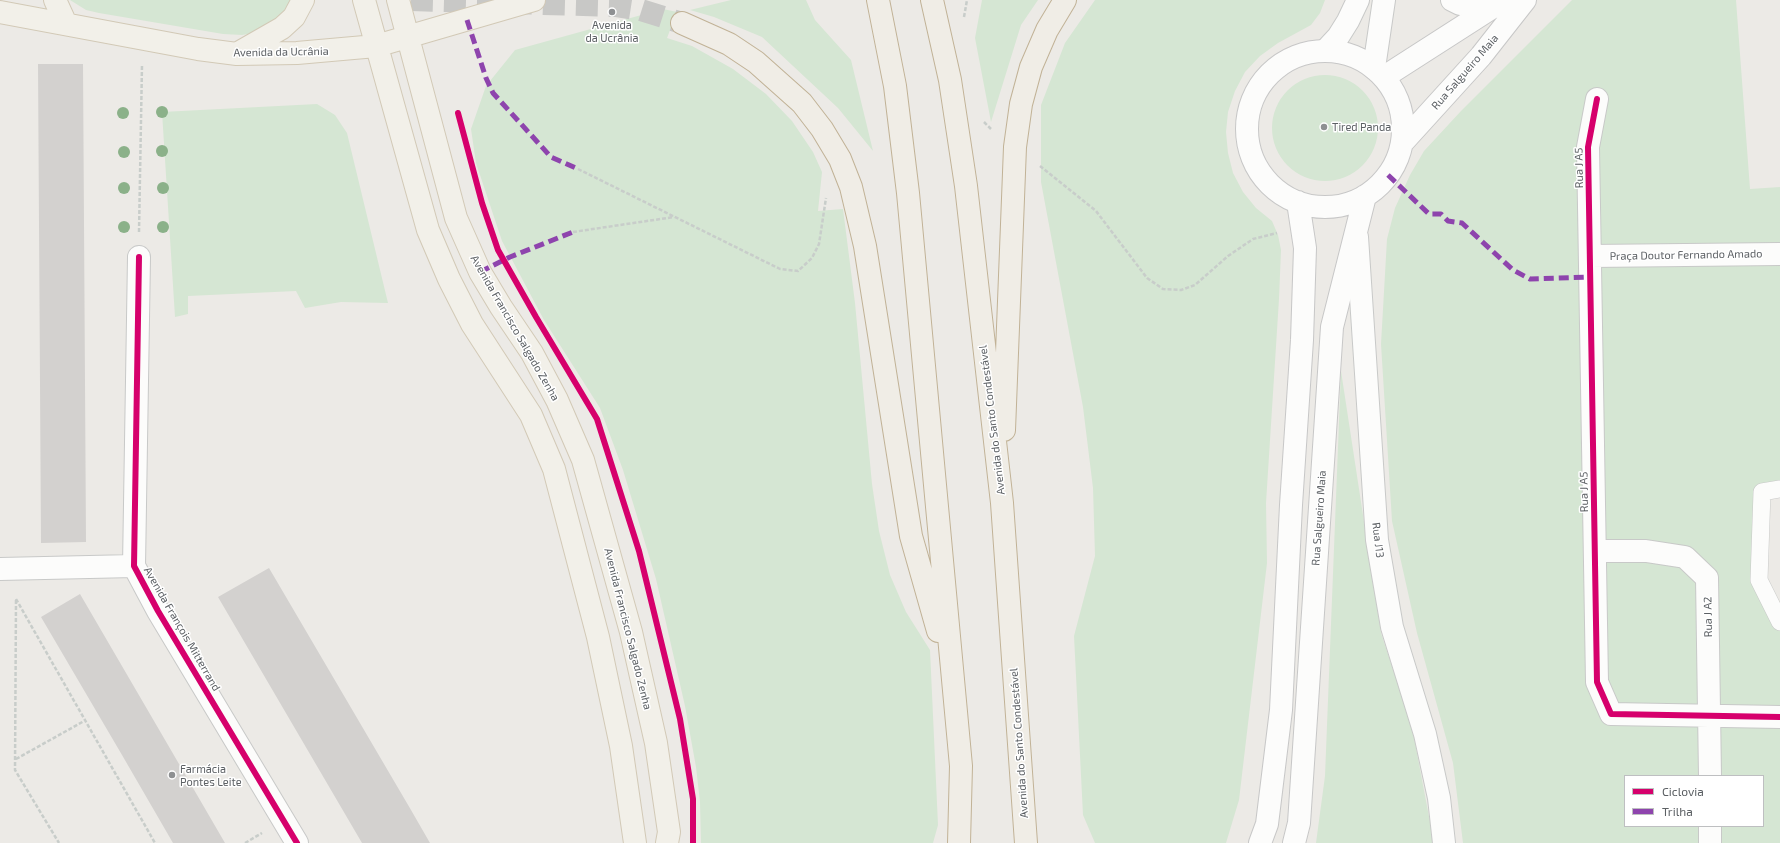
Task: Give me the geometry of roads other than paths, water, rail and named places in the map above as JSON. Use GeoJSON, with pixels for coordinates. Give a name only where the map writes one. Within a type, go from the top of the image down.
{"type":"FeatureCollection","features":[{"type":"Feature","properties":{"kind":"highway"},"geometry":{"type":"LineString","coordinates":[[878,0],[895,86],[908,193],[961,766],[959,843]]}},
{"type":"Feature","properties":{"kind":"highway","name":"Avenida do Santo Condestável"},"geometry":{"type":"LineString","coordinates":[[932,0],[950,80],[966,186],[1002,503],[1026,843]]}},
{"type":"Feature","properties":{"kind":"highway"},"geometry":{"type":"LineString","coordinates":[[1002,503],[1015,147],[1021,104],[1031,67],[1047,30],[1064,0]]}},
{"type":"Feature","properties":{"kind":"highway"},"geometry":{"type":"LineString","coordinates":[[682,23],[729,44],[756,62],[802,104],[822,129],[840,159],[851,187],[865,246],[911,536],[952,681]]}},
{"type":"Feature","properties":{"kind":"main road"},"geometry":{"type":"LineString","coordinates":[[55,0],[66,24]]}},
{"type":"Feature","properties":{"kind":"main road"},"geometry":{"type":"LineString","coordinates":[[237,54],[282,28],[294,17],[302,0]]}},
{"type":"Feature","properties":{"kind":"main road"},"geometry":{"type":"LineString","coordinates":[[364,0],[428,230],[449,279],[472,324],[531,415],[554,470],[598,637],[621,746],[635,843]]}},
{"type":"Feature","properties":{"kind":"main road","name":"Avenida Francisco Salgado Zenha"},"geometry":{"type":"LineString","coordinates":[[398,0],[456,218],[480,272],[532,353],[558,400],[583,460],[631,632],[656,743],[668,832],[667,843]]}},
{"type":"Feature","properties":{"kind":"main road","name":"Avenida da Ucrânia"},"geometry":{"type":"LineString","coordinates":[[1,13],[198,49],[237,54],[297,53],[376,46],[408,38],[534,0]]}},
{"type":"Feature","properties":{"kind":"street"},"geometry":{"type":"LineString","coordinates":[[1325,51],[1338,37],[1358,0]]}},
{"type":"Feature","properties":{"kind":"street"},"geometry":{"type":"LineString","coordinates":[[1379,73],[1384,0]]}},
{"type":"Feature","properties":{"kind":"street"},"geometry":{"type":"LineString","coordinates":[[1452,0],[1460,4],[1502,1]]}},
{"type":"Feature","properties":{"kind":"street","name":"Rua Salgueiro Maia"},"geometry":{"type":"LineString","coordinates":[[1402,142],[1481,56],[1525,0]]}},
{"type":"Feature","properties":{"kind":"street"},"geometry":{"type":"LineString","coordinates":[[1379,73],[1502,1]]}},
{"type":"Feature","properties":{"kind":"street"},"geometry":{"type":"LineString","coordinates":[[1325,51],[1351,55],[1379,73],[1396,97],[1402,119],[1402,142],[1397,160],[1388,175],[1374,190],[1365,196],[1325,207],[1298,202],[1274,189],[1256,168],[1247,142],[1247,115],[1256,90],[1274,69],[1298,55],[1325,51]]}},
{"type":"Feature","properties":{"kind":"street","name":"Rua J A5"},"geometry":{"type":"LineString","coordinates":[[1597,99],[1588,147],[1597,682],[1612,714],[1780,718]]}},
{"type":"Feature","properties":{"kind":"street","name":"Rua Salgueiro Maia"},"geometry":{"type":"LineString","coordinates":[[1294,843],[1299,823],[1332,327],[1365,196]]}},
{"type":"Feature","properties":{"kind":"street"},"geometry":{"type":"LineString","coordinates":[[1260,843],[1267,824],[1280,710],[1302,340],[1305,248],[1298,202]]}},
{"type":"Feature","properties":{"kind":"street","name":"Rua J13"},"geometry":{"type":"LineString","coordinates":[[1356,230],[1377,540],[1392,628],[1425,734],[1439,798],[1444,843]]}},
{"type":"Feature","properties":{"kind":"street","name":"Praça Doutor Fernando Amado"},"geometry":{"type":"LineString","coordinates":[[1591,256],[1780,254]]}},
{"type":"Feature","properties":{"kind":"street","name":"Avenida François Mitterrand"},"geometry":{"type":"LineString","coordinates":[[139,257],[134,566],[158,611],[297,843]]}},
{"type":"Feature","properties":{"kind":"street","name":"Rua J A2"},"geometry":{"type":"LineString","coordinates":[[1595,551],[1646,551],[1684,557],[1707,578],[1710,775]]}},
{"type":"Feature","properties":{"kind":"street","name":"Avenida François Mitterrand"},"geometry":{"type":"LineString","coordinates":[[0,568],[134,566]]}},
{"type":"Feature","properties":{"kind":"street"},"geometry":{"type":"LineString","coordinates":[[1710,827],[1710,843]]}},
{"type":"Feature","properties":{"kind":"lane"},"geometry":{"type":"LineString","coordinates":[[1780,489],[1762,492],[1759,580],[1780,622]]}},
{"type":"Feature","properties":{"kind":"tunnel"},"geometry":{"type":"LineString","coordinates":[[411,0],[615,6],[641,10],[682,23]]}},
{"type":"Feature","properties":{"kind":"place","name":"Avenida da Ucrânia"},"geometry":{"type":"Point","coordinates":[612,12]}},
{"type":"Feature","properties":{"kind":"place","name":"Tired Panda"},"geometry":{"type":"Point","coordinates":[1324,127]}},
{"type":"Feature","properties":{"kind":"place","name":"Farmácia Pontes Leite"},"geometry":{"type":"Point","coordinates":[172,775]}}]}
